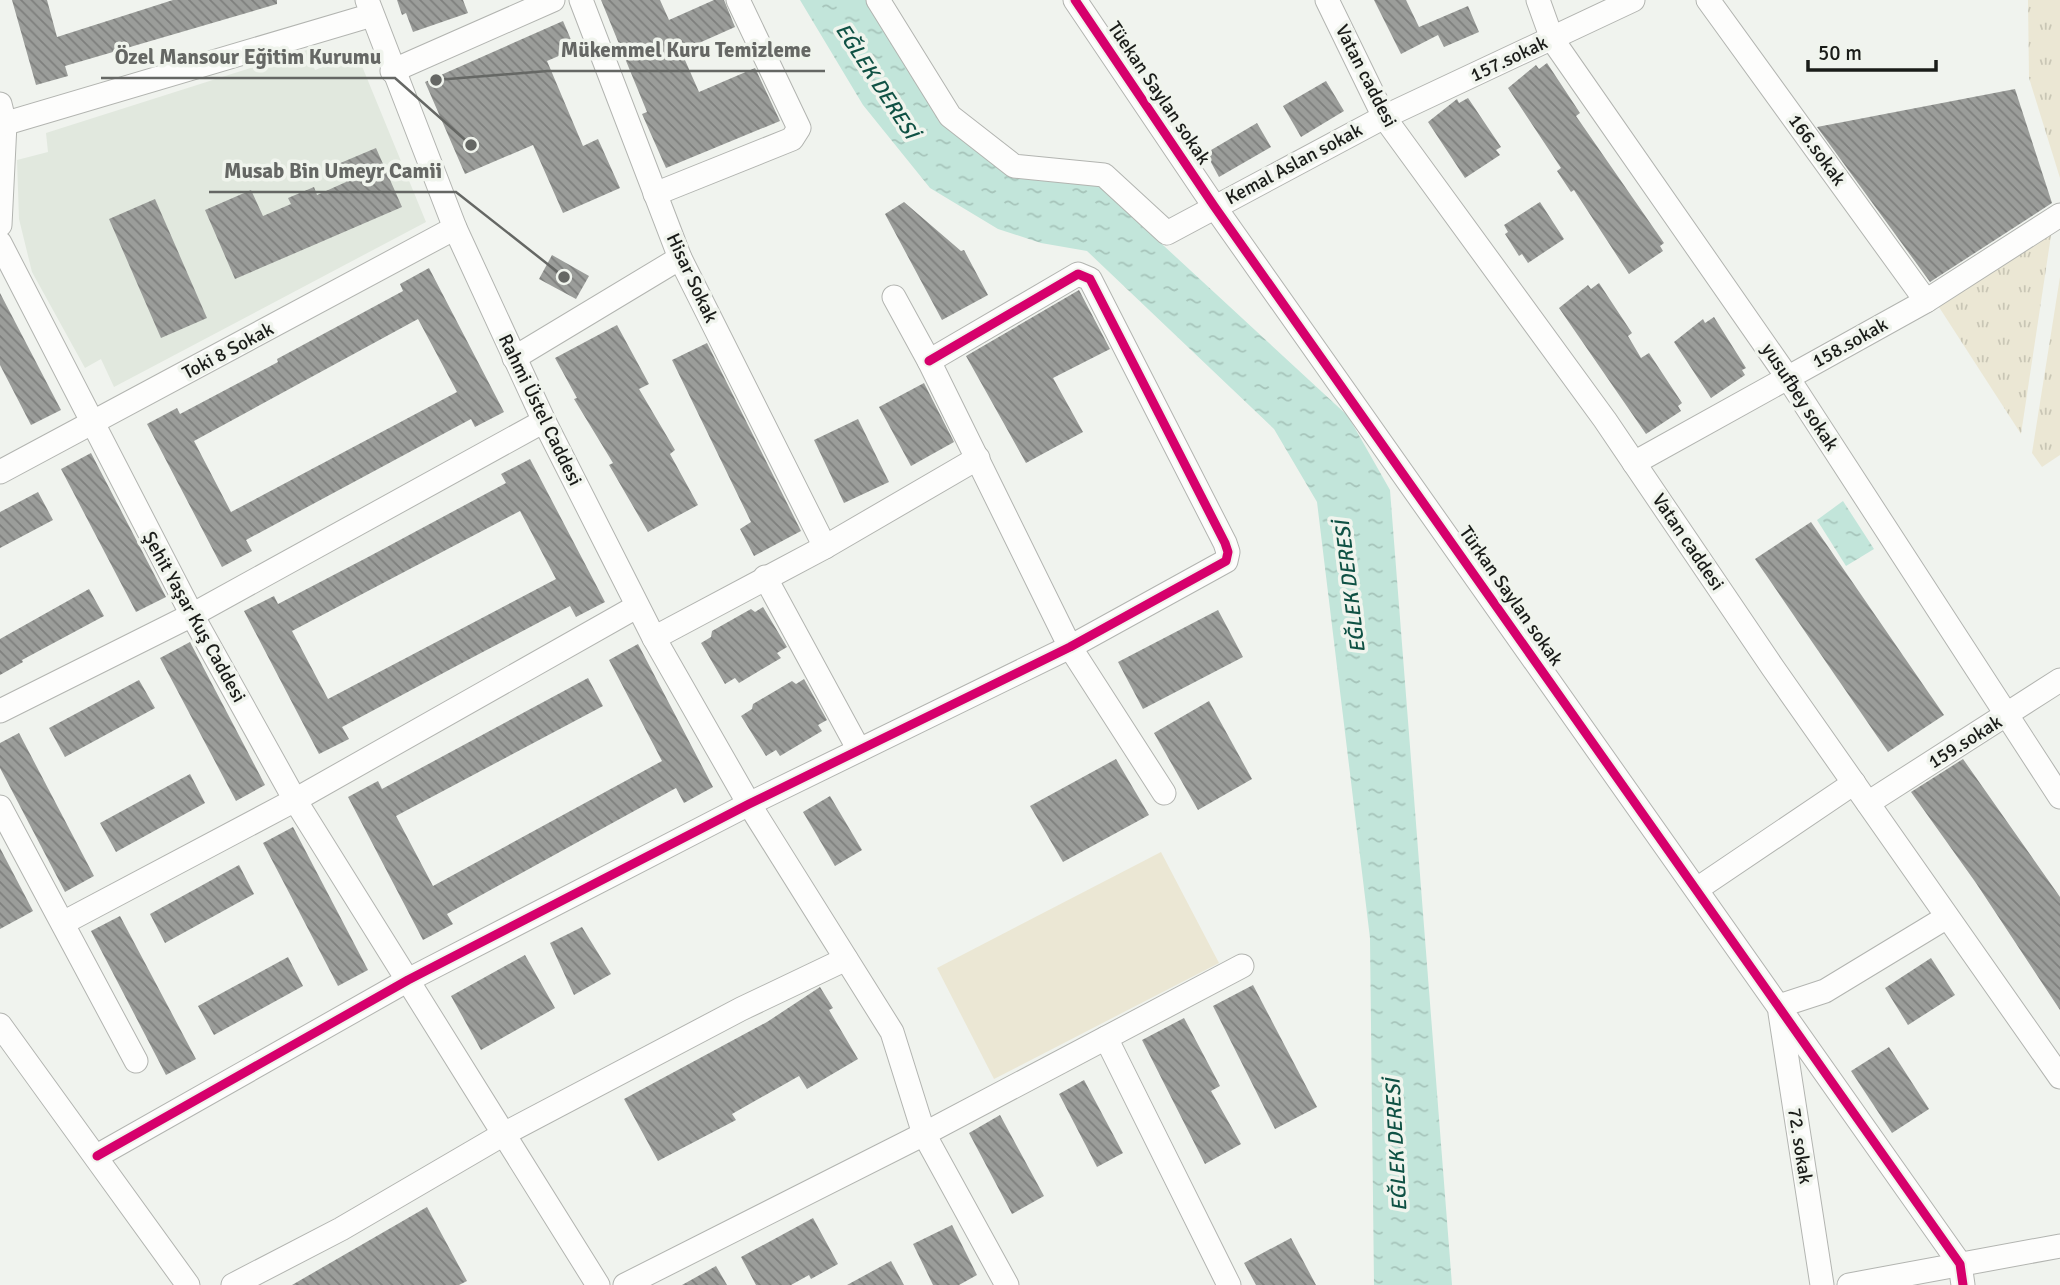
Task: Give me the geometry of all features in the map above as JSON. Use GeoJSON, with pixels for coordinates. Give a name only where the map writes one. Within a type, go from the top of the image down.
{"type":"FeatureCollection","features":[{"type":"Feature","properties":{"kind":"street"},"geometry":{"type":"LineString","coordinates":[[392,71],[553,0]]}},
{"type":"Feature","properties":{"kind":"street","name":"Hisar Sokak"},"geometry":{"type":"LineString","coordinates":[[581,0],[680,258],[825,547]]}},
{"type":"Feature","properties":{"kind":"street"},"geometry":{"type":"LineString","coordinates":[[655,194],[792,139],[799,128],[738,0]]}},
{"type":"Feature","properties":{"kind":"street","name":"Kemal Aslan sokak"},"geometry":{"type":"LineString","coordinates":[[878,0],[950,116],[1014,166],[1104,175],[1167,233],[1384,117]]}},
{"type":"Feature","properties":{"kind":"street","name":"Tüekan Saylan sokak"},"geometry":{"type":"LineString","coordinates":[[1075,0],[1214,206]]}},
{"type":"Feature","properties":{"kind":"street","name":"Vatan caddesi"},"geometry":{"type":"LineString","coordinates":[[1327,0],[1384,117],[1517,297],[1634,463],[2060,1077]]}},
{"type":"Feature","properties":{"kind":"street","name":"yusufbey sokak"},"geometry":{"type":"LineString","coordinates":[[1538,0],[1552,39],[1788,378],[2060,797]]}},
{"type":"Feature","properties":{"kind":"street","name":"157.sokak"},"geometry":{"type":"LineString","coordinates":[[1384,117],[1633,0]]}},
{"type":"Feature","properties":{"kind":"street","name":"166.sokak"},"geometry":{"type":"LineString","coordinates":[[1708,0],[1926,301]]}},
{"type":"Feature","properties":{"kind":"street"},"geometry":{"type":"LineString","coordinates":[[0,225],[2,118],[369,7]]}},
{"type":"Feature","properties":{"kind":"street","name":"Rahmi Üstel Caddesi"},"geometry":{"type":"LineString","coordinates":[[369,7],[455,228],[544,421],[636,607],[749,804],[892,1032],[924,1134],[1005,1284]]}},
{"type":"Feature","properties":{"kind":"street","name":"Türkan Saylan sokak"},"geometry":{"type":"LineString","coordinates":[[1214,206],[1779,1006],[1961,1274]]}},
{"type":"Feature","properties":{"kind":"street","name":"158.sokak"},"geometry":{"type":"LineString","coordinates":[[1634,463],[1926,301],[2060,215]]}},
{"type":"Feature","properties":{"kind":"street","name":"Toki 8 Sokak"},"geometry":{"type":"LineString","coordinates":[[0,472],[455,228]]}},
{"type":"Feature","properties":{"kind":"street","name":"Şehit Yaşar Kuş Caddesi"},"geometry":{"type":"LineString","coordinates":[[0,243],[91,424],[192,615],[295,800],[598,1285]]}},
{"type":"Feature","properties":{"kind":"street"},"geometry":{"type":"LineString","coordinates":[[514,358],[680,258]]}},
{"type":"Feature","properties":{"kind":"street"},"geometry":{"type":"LineString","coordinates":[[96,1156],[408,980],[749,804],[1070,647],[1226,561],[1228,552],[1225,543],[1090,279],[1079,274],[929,361]]}},
{"type":"Feature","properties":{"kind":"street"},"geometry":{"type":"LineString","coordinates":[[894,297],[978,458],[1070,647],[1164,793]]}},
{"type":"Feature","properties":{"kind":"street"},"geometry":{"type":"LineString","coordinates":[[0,711],[192,615],[544,421]]}},
{"type":"Feature","properties":{"kind":"street"},"geometry":{"type":"LineString","coordinates":[[654,638],[825,547],[978,458]]}},
{"type":"Feature","properties":{"kind":"street"},"geometry":{"type":"LineString","coordinates":[[765,577],[859,750]]}},
{"type":"Feature","properties":{"kind":"street"},"geometry":{"type":"LineString","coordinates":[[63,923],[295,800],[636,607]]}},
{"type":"Feature","properties":{"kind":"street","name":"159.sokak"},"geometry":{"type":"LineString","coordinates":[[1868,803],[2060,680]]}},
{"type":"Feature","properties":{"kind":"street"},"geometry":{"type":"LineString","coordinates":[[1697,890],[1854,783]]}},
{"type":"Feature","properties":{"kind":"street"},"geometry":{"type":"LineString","coordinates":[[0,807],[136,1061]]}},
{"type":"Feature","properties":{"kind":"street"},"geometry":{"type":"LineString","coordinates":[[1779,1006],[1825,990],[1947,917]]}},
{"type":"Feature","properties":{"kind":"street"},"geometry":{"type":"LineString","coordinates":[[233,1285],[341,1229],[502,1135],[741,1009],[846,958]]}},
{"type":"Feature","properties":{"kind":"street"},"geometry":{"type":"LineString","coordinates":[[625,1285],[924,1134],[1242,966]]}},
{"type":"Feature","properties":{"kind":"street","name":"72. sokak"},"geometry":{"type":"LineString","coordinates":[[1779,1006],[1822,1285]]}},
{"type":"Feature","properties":{"kind":"street"},"geometry":{"type":"LineString","coordinates":[[0,1025],[188,1285]]}},
{"type":"Feature","properties":{"kind":"street"},"geometry":{"type":"LineString","coordinates":[[1106,1038],[1229,1285]]}},
{"type":"Feature","properties":{"kind":"street"},"geometry":{"type":"LineString","coordinates":[[1849,1285],[1961,1274],[2060,1246]]}},
{"type":"Feature","properties":{"kind":"shaded area"},"geometry":{"type":"Polygon","coordinates":[[[307,50],[315,70],[357,54],[426,222],[114,387],[101,359],[85,368],[32,272],[19,219],[17,160],[48,152],[46,133],[307,50]]]}},
{"type":"Feature","properties":{"kind":"green space"},"geometry":{"type":"Polygon","coordinates":[[[2028,0],[2060,0],[2060,178],[2029,78],[2028,0]]]}},
{"type":"Feature","properties":{"kind":"green space"},"geometry":{"type":"Polygon","coordinates":[[[2052,229],[2021,434],[1937,304],[2052,229]]]}},
{"type":"Feature","properties":{"kind":"green space"},"geometry":{"type":"Polygon","coordinates":[[[2060,277],[2060,455],[2042,467],[2032,453],[2060,277]]]}},
{"type":"Feature","properties":{"kind":"green space"},"geometry":{"type":"Polygon","coordinates":[[[1161,852],[1219,963],[994,1079],[937,968],[1161,852]]]}},
{"type":"Feature","properties":{"kind":"water","name":"EĞLEK DERESİ"},"geometry":{"type":"Polygon","coordinates":[[[800,0],[869,0],[953,131],[1098,185],[1348,416],[1390,490],[1452,1285],[1374,1285],[1370,938],[1317,502],[1274,429],[1087,251],[1041,243],[998,229],[930,188],[863,105],[800,0]]]}},
{"type":"Feature","properties":{"kind":"water"},"geometry":{"type":"Polygon","coordinates":[[[1843,501],[1874,549],[1846,566],[1817,520],[1843,501]]]}},
{"type":"Feature","properties":{"kind":"building"},"geometry":{"type":"Polygon","coordinates":[[[12,0],[47,0],[57,37],[173,0],[277,0],[277,4],[65,66],[68,76],[36,85],[12,0]]]}},
{"type":"Feature","properties":{"kind":"building"},"geometry":{"type":"Polygon","coordinates":[[[397,0],[463,0],[468,13],[413,32],[406,13],[402,15],[397,0]]]}},
{"type":"Feature","properties":{"kind":"building"},"geometry":{"type":"Polygon","coordinates":[[[601,0],[660,0],[669,20],[714,0],[724,0],[735,27],[681,51],[699,92],[755,68],[780,121],[666,168],[642,114],[647,112],[601,0]]]}},
{"type":"Feature","properties":{"kind":"building"},"geometry":{"type":"Polygon","coordinates":[[[1374,0],[1406,0],[1419,27],[1468,6],[1479,32],[1444,47],[1438,35],[1401,54],[1374,0]]]}},
{"type":"Feature","properties":{"kind":"building"},"geometry":{"type":"Polygon","coordinates":[[[563,21],[575,49],[547,61],[583,146],[598,139],[620,188],[563,213],[533,145],[465,174],[425,82],[563,21]]]}},
{"type":"Feature","properties":{"kind":"building"},"geometry":{"type":"Polygon","coordinates":[[[1547,63],[1580,113],[1576,116],[1664,243],[1660,246],[1663,251],[1629,274],[1574,190],[1571,192],[1557,171],[1561,168],[1508,88],[1536,65],[1539,69],[1547,63]]]}},
{"type":"Feature","properties":{"kind":"building"},"geometry":{"type":"Polygon","coordinates":[[[1326,81],[1344,111],[1301,137],[1283,106],[1326,81]]]}},
{"type":"Feature","properties":{"kind":"building"},"geometry":{"type":"Polygon","coordinates":[[[2015,89],[2052,203],[1930,282],[1817,127],[2015,89]]]}},
{"type":"Feature","properties":{"kind":"building"},"geometry":{"type":"Polygon","coordinates":[[[1468,98],[1501,147],[1496,150],[1500,155],[1465,178],[1428,122],[1457,99],[1459,103],[1468,98]]]}},
{"type":"Feature","properties":{"kind":"building"},"geometry":{"type":"Polygon","coordinates":[[[1257,123],[1271,147],[1219,177],[1206,153],[1257,123]]]}},
{"type":"Feature","properties":{"kind":"building"},"geometry":{"type":"Polygon","coordinates":[[[376,148],[402,207],[235,279],[205,210],[251,190],[263,216],[291,204],[288,198],[314,187],[317,195],[346,182],[338,164],[376,148]]]}},
{"type":"Feature","properties":{"kind":"building"},"geometry":{"type":"Polygon","coordinates":[[[155,199],[207,318],[161,338],[109,219],[155,199]]]}},
{"type":"Feature","properties":{"kind":"building"},"geometry":{"type":"Polygon","coordinates":[[[904,202],[961,251],[964,250],[988,295],[942,320],[885,214],[904,202]]]}},
{"type":"Feature","properties":{"kind":"building"},"geometry":{"type":"Polygon","coordinates":[[[1540,202],[1564,239],[1528,263],[1522,254],[1519,256],[1505,234],[1508,232],[1504,225],[1540,202]]]}},
{"type":"Feature","properties":{"kind":"building"},"geometry":{"type":"Polygon","coordinates":[[[552,255],[589,276],[576,299],[539,279],[552,255]]]}},
{"type":"Feature","properties":{"kind":"building"},"geometry":{"type":"Polygon","coordinates":[[[429,268],[504,412],[475,427],[471,419],[246,540],[252,551],[222,567],[147,424],[177,408],[180,414],[278,362],[277,359],[403,291],[400,284],[429,268]],[[418,319],[194,441],[231,512],[457,392],[418,319]]]}},
{"type":"Feature","properties":{"kind":"building"},"geometry":{"type":"Polygon","coordinates":[[[1599,283],[1632,333],[1628,336],[1641,358],[1649,353],[1682,403],[1678,406],[1681,411],[1646,434],[1559,308],[1588,285],[1591,289],[1599,283]]]}},
{"type":"Feature","properties":{"kind":"building"},"geometry":{"type":"Polygon","coordinates":[[[1079,290],[1110,349],[1053,378],[1083,432],[1026,463],[966,356],[1079,290]]]}},
{"type":"Feature","properties":{"kind":"building"},"geometry":{"type":"Polygon","coordinates":[[[0,293],[61,410],[31,425],[0,365],[0,293]]]}},
{"type":"Feature","properties":{"kind":"building"},"geometry":{"type":"Polygon","coordinates":[[[1714,317],[1746,368],[1742,370],[1745,375],[1711,398],[1674,342],[1703,319],[1705,323],[1714,317]]]}},
{"type":"Feature","properties":{"kind":"building"},"geometry":{"type":"Polygon","coordinates":[[[617,325],[649,384],[639,389],[675,450],[670,454],[698,505],[648,532],[609,465],[613,463],[574,399],[577,398],[555,358],[617,325]]]}},
{"type":"Feature","properties":{"kind":"building"},"geometry":{"type":"Polygon","coordinates":[[[707,343],[801,531],[754,556],[740,529],[751,522],[672,360],[707,343]]]}},
{"type":"Feature","properties":{"kind":"building"},"geometry":{"type":"Polygon","coordinates":[[[924,383],[954,442],[911,466],[879,407],[924,383]]]}},
{"type":"Feature","properties":{"kind":"building"},"geometry":{"type":"Polygon","coordinates":[[[858,419],[889,482],[844,503],[814,440],[858,419]]]}},
{"type":"Feature","properties":{"kind":"building"},"geometry":{"type":"Polygon","coordinates":[[[91,453],[166,597],[136,612],[61,469],[91,453]]]}},
{"type":"Feature","properties":{"kind":"building"},"geometry":{"type":"Polygon","coordinates":[[[530,459],[605,602],[576,617],[570,606],[479,654],[342,727],[349,739],[319,754],[244,611],[274,596],[278,604],[370,556],[506,483],[501,474],[530,459]],[[520,511],[292,631],[328,699],[556,579],[520,511]]]}},
{"type":"Feature","properties":{"kind":"building"},"geometry":{"type":"Polygon","coordinates":[[[38,492],[53,520],[0,548],[0,512],[38,492]]]}},
{"type":"Feature","properties":{"kind":"building"},"geometry":{"type":"Polygon","coordinates":[[[1811,522],[1944,715],[1888,752],[1755,559],[1811,522]]]}},
{"type":"Feature","properties":{"kind":"building"},"geometry":{"type":"Polygon","coordinates":[[[89,589],[104,616],[22,660],[23,662],[0,675],[0,639],[89,589]]]}},
{"type":"Feature","properties":{"kind":"building"},"geometry":{"type":"Polygon","coordinates":[[[763,607],[787,647],[777,653],[781,658],[739,683],[735,678],[725,684],[701,643],[711,637],[712,631],[751,609],[755,612],[763,607]]]}},
{"type":"Feature","properties":{"kind":"building"},"geometry":{"type":"Polygon","coordinates":[[[1218,610],[1243,657],[1143,709],[1118,662],[1218,610]]]}},
{"type":"Feature","properties":{"kind":"building"},"geometry":{"type":"Polygon","coordinates":[[[190,642],[265,785],[236,801],[160,658],[190,642]]]}},
{"type":"Feature","properties":{"kind":"building"},"geometry":{"type":"Polygon","coordinates":[[[638,644],[713,787],[684,803],[676,788],[447,914],[453,924],[423,940],[348,797],[378,781],[382,789],[588,678],[603,706],[396,816],[433,886],[662,761],[609,660],[638,644]]]}},
{"type":"Feature","properties":{"kind":"building"},"geometry":{"type":"Polygon","coordinates":[[[804,679],[827,720],[818,725],[822,731],[780,756],[776,750],[766,756],[741,716],[752,709],[753,704],[792,681],[796,684],[804,679]]]}},
{"type":"Feature","properties":{"kind":"building"},"geometry":{"type":"Polygon","coordinates":[[[139,680],[155,708],[65,757],[49,728],[139,680]]]}},
{"type":"Feature","properties":{"kind":"building"},"geometry":{"type":"Polygon","coordinates":[[[1209,701],[1252,779],[1198,810],[1154,733],[1209,701]]]}},
{"type":"Feature","properties":{"kind":"building"},"geometry":{"type":"Polygon","coordinates":[[[19,733],[94,876],[65,892],[0,768],[0,743],[19,733]]]}},
{"type":"Feature","properties":{"kind":"building"},"geometry":{"type":"Polygon","coordinates":[[[1116,759],[1149,815],[1063,862],[1030,806],[1116,759]]]}},
{"type":"Feature","properties":{"kind":"building"},"geometry":{"type":"Polygon","coordinates":[[[1963,759],[2060,897],[2060,1010],[1976,883],[1911,792],[1963,759]]]}},
{"type":"Feature","properties":{"kind":"building"},"geometry":{"type":"Polygon","coordinates":[[[190,774],[205,803],[116,852],[100,823],[190,774]]]}},
{"type":"Feature","properties":{"kind":"building"},"geometry":{"type":"Polygon","coordinates":[[[830,796],[862,850],[835,866],[803,812],[830,796]]]}},
{"type":"Feature","properties":{"kind":"building"},"geometry":{"type":"Polygon","coordinates":[[[293,827],[368,970],[338,986],[263,843],[293,827]]]}},
{"type":"Feature","properties":{"kind":"building"},"geometry":{"type":"Polygon","coordinates":[[[0,848],[33,911],[0,929],[0,848]]]}},
{"type":"Feature","properties":{"kind":"building"},"geometry":{"type":"Polygon","coordinates":[[[239,865],[254,894],[165,943],[150,914],[239,865]]]}},
{"type":"Feature","properties":{"kind":"building"},"geometry":{"type":"Polygon","coordinates":[[[120,916],[196,1059],[166,1075],[91,931],[120,916]]]}},
{"type":"Feature","properties":{"kind":"building"},"geometry":{"type":"Polygon","coordinates":[[[582,927],[611,974],[574,995],[550,943],[582,927]]]}},
{"type":"Feature","properties":{"kind":"building"},"geometry":{"type":"Polygon","coordinates":[[[525,955],[555,1008],[481,1050],[451,996],[525,955]]]}},
{"type":"Feature","properties":{"kind":"building"},"geometry":{"type":"Polygon","coordinates":[[[288,957],[303,986],[214,1035],[198,1006],[288,957]]]}},
{"type":"Feature","properties":{"kind":"building"},"geometry":{"type":"Polygon","coordinates":[[[1931,958],[1955,995],[1908,1025],[1885,988],[1931,958]]]}},
{"type":"Feature","properties":{"kind":"building"},"geometry":{"type":"Polygon","coordinates":[[[1253,985],[1317,1107],[1275,1129],[1213,1006],[1253,985]]]}},
{"type":"Feature","properties":{"kind":"building"},"geometry":{"type":"Polygon","coordinates":[[[820,987],[833,1008],[829,1010],[858,1059],[807,1089],[799,1076],[732,1114],[736,1120],[658,1161],[624,1099],[767,1022],[820,987]]]}},
{"type":"Feature","properties":{"kind":"building"},"geometry":{"type":"Polygon","coordinates":[[[1184,1018],[1220,1086],[1211,1091],[1241,1144],[1205,1164],[1142,1040],[1184,1018]]]}},
{"type":"Feature","properties":{"kind":"building"},"geometry":{"type":"Polygon","coordinates":[[[1889,1047],[1929,1109],[1892,1133],[1851,1071],[1889,1047]]]}},
{"type":"Feature","properties":{"kind":"building"},"geometry":{"type":"Polygon","coordinates":[[[1084,1080],[1123,1153],[1097,1167],[1059,1094],[1084,1080]]]}},
{"type":"Feature","properties":{"kind":"building"},"geometry":{"type":"Polygon","coordinates":[[[1000,1115],[1044,1196],[1012,1214],[969,1133],[1000,1115]]]}},
{"type":"Feature","properties":{"kind":"building"},"geometry":{"type":"Polygon","coordinates":[[[427,1207],[467,1281],[459,1285],[292,1285],[427,1207]]]}},
{"type":"Feature","properties":{"kind":"building"},"geometry":{"type":"Polygon","coordinates":[[[813,1218],[838,1264],[811,1279],[809,1275],[791,1285],[756,1285],[741,1257],[813,1218]]]}},
{"type":"Feature","properties":{"kind":"building"},"geometry":{"type":"Polygon","coordinates":[[[952,1225],[977,1275],[959,1285],[933,1285],[913,1244],[952,1225]]]}},
{"type":"Feature","properties":{"kind":"building"},"geometry":{"type":"Polygon","coordinates":[[[1291,1238],[1316,1285],[1256,1285],[1244,1263],[1291,1238]]]}},
{"type":"Feature","properties":{"kind":"building"},"geometry":{"type":"Polygon","coordinates":[[[891,1261],[904,1285],[847,1285],[891,1261]]]}},
{"type":"Feature","properties":{"kind":"building"},"geometry":{"type":"Polygon","coordinates":[[[716,1266],[727,1285],[682,1285],[716,1266]]]}},
{"type":"Feature","properties":{"kind":"cycle path"},"geometry":{"type":"LineString","coordinates":[[1075,0],[1214,206],[1960,1264],[1963,1285]]}},
{"type":"Feature","properties":{"kind":"cycle path"},"geometry":{"type":"LineString","coordinates":[[97,1156],[408,980],[749,804],[1070,647],[1226,561],[1228,552],[1225,543],[1090,279],[1078,274],[929,361]]}},
{"type":"Feature","properties":{"kind":"place","name":"Mükemmel Kuru Temizleme"},"geometry":{"type":"Point","coordinates":[436,80]}},
{"type":"Feature","properties":{"kind":"place","name":"Özel Mansour Eğitim Kurumu"},"geometry":{"type":"Point","coordinates":[471,145]}},
{"type":"Feature","properties":{"kind":"place","name":"Musab Bin Umeyr Camii"},"geometry":{"type":"Point","coordinates":[564,277]}}]}
